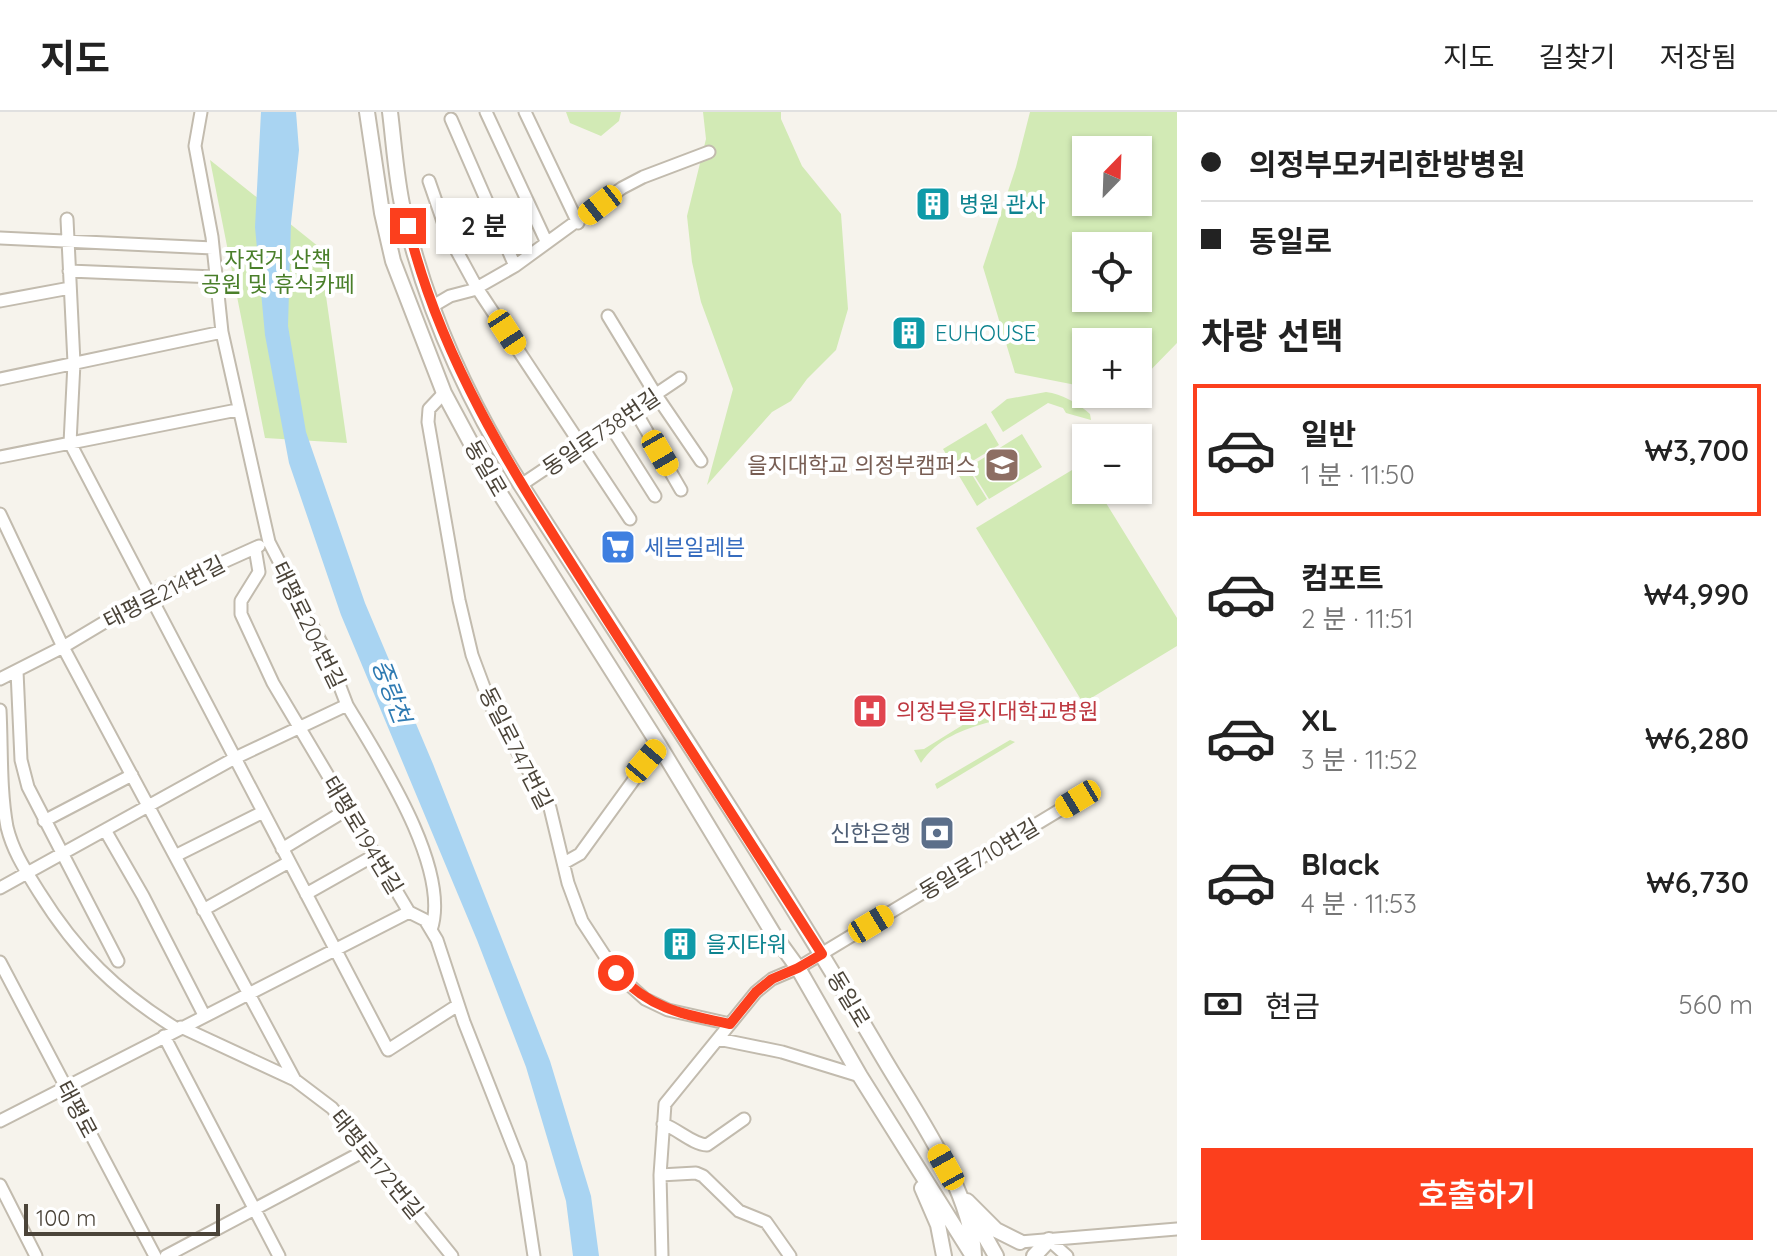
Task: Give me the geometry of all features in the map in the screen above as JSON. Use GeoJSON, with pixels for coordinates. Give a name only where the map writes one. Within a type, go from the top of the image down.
{"type":"FeatureCollection","features":[{"type":"Feature","properties":{"kind":"street","name":"태평로204번길"},"geometry":{"type":"LineString","coordinates":[[0,888],[235,758],[347,705],[329,658],[269,542],[222,332],[204,183],[199,175],[195,146],[201,112]]}},
{"type":"Feature","properties":{"kind":"street","name":"동일로"},"geometry":{"type":"LineString","coordinates":[[367,112],[382,213],[393,261],[444,393],[487,473],[659,745],[774,935],[798,968],[860,1076],[979,1251]]}},
{"type":"Feature","properties":{"kind":"street","name":"동일로"},"geometry":{"type":"LineString","coordinates":[[390,112],[403,206],[416,258],[461,373],[521,485],[822,954],[960,1192]]}},
{"type":"Feature","properties":{"kind":"street"},"geometry":{"type":"LineString","coordinates":[[486,112],[546,241]]}},
{"type":"Feature","properties":{"kind":"street"},"geometry":{"type":"LineString","coordinates":[[525,112],[578,223]]}},
{"type":"Feature","properties":{"kind":"street"},"geometry":{"type":"LineString","coordinates":[[451,119],[515,266]]}},
{"type":"Feature","properties":{"kind":"street"},"geometry":{"type":"LineString","coordinates":[[433,306],[450,296],[477,288],[515,266],[622,188],[709,152]]}},
{"type":"Feature","properties":{"kind":"street"},"geometry":{"type":"LineString","coordinates":[[429,181],[447,233],[477,288],[630,519]]}},
{"type":"Feature","properties":{"kind":"street"},"geometry":{"type":"LineString","coordinates":[[67,219],[74,363],[70,443],[388,1050],[458,1005]]}},
{"type":"Feature","properties":{"kind":"street"},"geometry":{"type":"LineString","coordinates":[[0,238],[213,248]]}},
{"type":"Feature","properties":{"kind":"street"},"geometry":{"type":"LineString","coordinates":[[69,271],[215,277]]}},
{"type":"Feature","properties":{"kind":"street"},"geometry":{"type":"LineString","coordinates":[[0,301],[70,288]]}},
{"type":"Feature","properties":{"kind":"street"},"geometry":{"type":"LineString","coordinates":[[608,316],[701,461]]}},
{"type":"Feature","properties":{"kind":"street"},"geometry":{"type":"LineString","coordinates":[[0,379],[222,332]]}},
{"type":"Feature","properties":{"kind":"street","name":"동일로738번길"},"geometry":{"type":"LineString","coordinates":[[521,485],[680,378]]}},
{"type":"Feature","properties":{"kind":"street","name":"동일로747번길"},"geometry":{"type":"LineString","coordinates":[[444,393],[429,409],[428,422],[472,655],[491,706],[550,808],[568,883],[582,921],[606,960],[625,983],[645,999],[668,1010],[730,1024]]}},
{"type":"Feature","properties":{"kind":"street"},"geometry":{"type":"LineString","coordinates":[[634,409],[681,490]]}},
{"type":"Feature","properties":{"kind":"street"},"geometry":{"type":"LineString","coordinates":[[0,457],[237,410]]}},
{"type":"Feature","properties":{"kind":"street"},"geometry":{"type":"LineString","coordinates":[[610,425],[655,496]]}},
{"type":"Feature","properties":{"kind":"street"},"geometry":{"type":"LineString","coordinates":[[0,514],[63,647],[295,1080]]}},
{"type":"Feature","properties":{"kind":"street","name":"태평로214번길"},"geometry":{"type":"LineString","coordinates":[[0,679],[63,647],[150,595],[269,542]]}},
{"type":"Feature","properties":{"kind":"street","name":"태평로204번길"},"geometry":{"type":"LineString","coordinates":[[255,548],[259,572],[241,601],[241,614],[273,683],[299,726]]}},
{"type":"Feature","properties":{"kind":"street"},"geometry":{"type":"LineString","coordinates":[[17,671],[21,760],[28,787],[118,961]]}},
{"type":"Feature","properties":{"kind":"street"},"geometry":{"type":"LineString","coordinates":[[347,705],[392,781],[417,831],[436,900],[431,930]]}},
{"type":"Feature","properties":{"kind":"street"},"geometry":{"type":"LineString","coordinates":[[0,710],[6,824],[13,851],[82,954],[139,1004],[179,1028],[295,1080]]}},
{"type":"Feature","properties":{"kind":"street","name":"태평로194번길"},"geometry":{"type":"LineString","coordinates":[[0,1121],[409,912],[299,726]]}},
{"type":"Feature","properties":{"kind":"street"},"geometry":{"type":"LineString","coordinates":[[564,863],[580,854],[659,745]]}},
{"type":"Feature","properties":{"kind":"street"},"geometry":{"type":"LineString","coordinates":[[44,821],[132,775]]}},
{"type":"Feature","properties":{"kind":"street","name":"동일로710번길"},"geometry":{"type":"LineString","coordinates":[[662,1256],[660,1175],[665,1104],[756,992],[772,979],[822,954],[1078,799]]}},
{"type":"Feature","properties":{"kind":"street"},"geometry":{"type":"LineString","coordinates":[[282,849],[348,809]]}},
{"type":"Feature","properties":{"kind":"street"},"geometry":{"type":"LineString","coordinates":[[175,856],[263,812]]}},
{"type":"Feature","properties":{"kind":"street"},"geometry":{"type":"LineString","coordinates":[[105,830],[161,929],[204,1015]]}},
{"type":"Feature","properties":{"kind":"street"},"geometry":{"type":"LineString","coordinates":[[306,894],[375,855]]}},
{"type":"Feature","properties":{"kind":"street"},"geometry":{"type":"LineString","coordinates":[[203,910],[289,862]]}},
{"type":"Feature","properties":{"kind":"street"},"geometry":{"type":"LineString","coordinates":[[409,912],[425,920],[437,940],[458,1005],[520,1164],[534,1256]]}},
{"type":"Feature","properties":{"kind":"street","name":"태평로"},"geometry":{"type":"LineString","coordinates":[[0,962],[155,1256]]}},
{"type":"Feature","properties":{"kind":"street"},"geometry":{"type":"LineString","coordinates":[[164,1036],[279,1256]]}},
{"type":"Feature","properties":{"kind":"street"},"geometry":{"type":"LineString","coordinates":[[718,1039],[782,1052],[860,1076]]}},
{"type":"Feature","properties":{"kind":"street","name":"태평로172번길"},"geometry":{"type":"LineString","coordinates":[[295,1080],[332,1108],[452,1256]]}},
{"type":"Feature","properties":{"kind":"street"},"geometry":{"type":"LineString","coordinates":[[663,1124],[707,1145],[744,1119]]}},
{"type":"Feature","properties":{"kind":"street"},"geometry":{"type":"LineString","coordinates":[[901,1140],[938,1225],[944,1256]]}},
{"type":"Feature","properties":{"kind":"street"},"geometry":{"type":"LineString","coordinates":[[166,1256],[366,1150]]}},
{"type":"Feature","properties":{"kind":"street"},"geometry":{"type":"LineString","coordinates":[[660,1175],[696,1173],[703,1176],[739,1211],[766,1222],[790,1256]]}},
{"type":"Feature","properties":{"kind":"street"},"geometry":{"type":"LineString","coordinates":[[0,1185],[36,1256]]}},
{"type":"Feature","properties":{"kind":"street"},"geometry":{"type":"LineString","coordinates":[[960,1192],[988,1223],[1020,1242]]}},
{"type":"Feature","properties":{"kind":"street"},"geometry":{"type":"LineString","coordinates":[[960,1192],[979,1251],[1020,1242],[1177,1229]]}},
{"type":"Feature","properties":{"kind":"street"},"geometry":{"type":"LineString","coordinates":[[1034,1256],[1049,1240]]}},
{"type":"Feature","properties":{"kind":"street"},"geometry":{"type":"LineString","coordinates":[[1049,1240],[1067,1256]]}},
{"type":"Feature","properties":{"kind":"green space"},"geometry":{"type":"Polygon","coordinates":[[[566,112],[621,112],[619,121],[601,136],[570,123],[566,112]]]}},
{"type":"Feature","properties":{"kind":"green space"},"geometry":{"type":"Polygon","coordinates":[[[703,112],[781,112],[781,119],[802,166],[841,214],[848,309],[836,350],[807,379],[791,401],[772,412],[707,485],[733,389],[701,302],[692,262],[687,216],[706,139],[703,112]]]}},
{"type":"Feature","properties":{"kind":"green space"},"geometry":{"type":"Polygon","coordinates":[[[1030,112],[1177,112],[1177,343],[1152,369],[1152,328],[1072,328],[1072,384],[1015,373],[983,267],[1016,167],[1030,112]]]}},
{"type":"Feature","properties":{"kind":"green space","name":"자전거 산책 공원 및 휴식카페"},"geometry":{"type":"Polygon","coordinates":[[[210,160],[319,247],[347,443],[265,438],[210,160]]]}},
{"type":"Feature","properties":{"kind":"green space"},"geometry":{"type":"Polygon","coordinates":[[[1046,392],[1058,395],[1072,402],[1072,408],[1082,408],[1090,414],[1091,420],[1066,413],[1063,408],[1048,403],[1003,432],[991,412],[1007,399],[1046,392]]]}},
{"type":"Feature","properties":{"kind":"green space"},"geometry":{"type":"Polygon","coordinates":[[[986,423],[999,445],[966,465],[987,499],[977,506],[943,449],[986,423]]]}},
{"type":"Feature","properties":{"kind":"green space"},"geometry":{"type":"Polygon","coordinates":[[[1022,434],[1042,467],[989,499],[969,467],[1022,434]]]}},
{"type":"Feature","properties":{"kind":"green space"},"geometry":{"type":"Polygon","coordinates":[[[1072,470],[1072,504],[1107,504],[1177,618],[1177,646],[1083,703],[976,528],[1072,470]]]}},
{"type":"Feature","properties":{"kind":"green space"},"geometry":{"type":"Polygon","coordinates":[[[988,712],[992,716],[990,722],[943,741],[921,763],[914,750],[924,749],[988,712]]]}},
{"type":"Feature","properties":{"kind":"green space"},"geometry":{"type":"Polygon","coordinates":[[[1010,740],[1015,742],[937,789],[935,784],[1010,740]]]}},
{"type":"Feature","properties":{"kind":"water","name":"중랑천"},"geometry":{"type":"Polygon","coordinates":[[[261,112],[296,112],[299,150],[291,223],[288,326],[306,432],[365,603],[433,764],[550,1061],[591,1196],[599,1256],[573,1256],[566,1201],[526,1067],[477,940],[341,615],[289,463],[265,335],[255,227],[261,112]]]}},
{"type":"Feature","properties":{"kind":"place","name":"병원 관사"},"geometry":{"type":"Point","coordinates":[933,204]}},
{"type":"Feature","properties":{"kind":"place","name":"EUHOUSE"},"geometry":{"type":"Point","coordinates":[909,333]}},
{"type":"Feature","properties":{"kind":"place","name":"을지대학교 의정부캠퍼스"},"geometry":{"type":"Point","coordinates":[1002,465]}},
{"type":"Feature","properties":{"kind":"place","name":"세븐일레븐"},"geometry":{"type":"Point","coordinates":[618,547]}},
{"type":"Feature","properties":{"kind":"place","name":"의정부을지대학교병원"},"geometry":{"type":"Point","coordinates":[870,711]}},
{"type":"Feature","properties":{"kind":"place","name":"신한은행"},"geometry":{"type":"Point","coordinates":[937,833]}},
{"type":"Feature","properties":{"kind":"place","name":"을지타워"},"geometry":{"type":"Point","coordinates":[680,944]}},
{"type":"Feature","properties":{"kind":"route"},"geometry":{"type":"LineString","coordinates":[[408,226],[424,282],[461,373],[488,428],[515,475],[822,954],[772,979],[756,992],[730,1024],[668,1010],[645,999],[616,973]]}}]}
